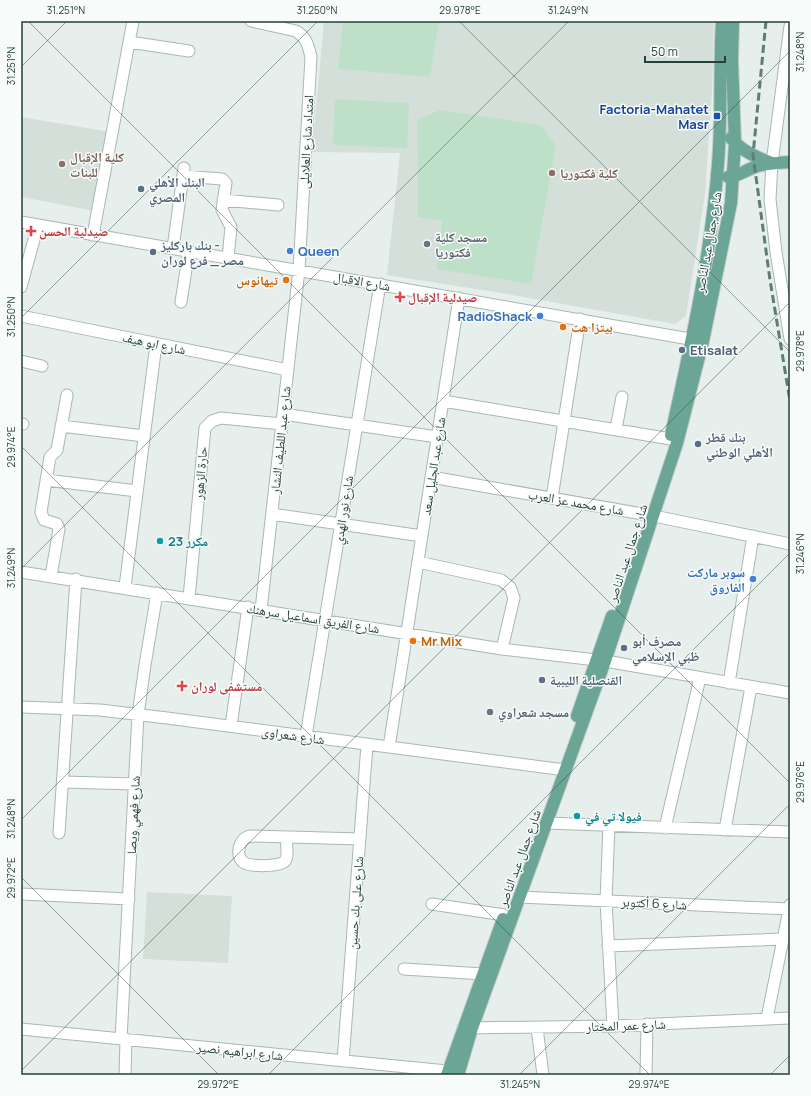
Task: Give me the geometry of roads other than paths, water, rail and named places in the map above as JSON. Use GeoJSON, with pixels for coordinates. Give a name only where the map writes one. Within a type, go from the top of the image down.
{"type":"FeatureCollection","features":[{"type":"Feature","properties":{"kind":"main road","name":"شارع جمال عبد الناصر"},"geometry":{"type":"LineString","coordinates":[[651,516],[670,439],[698,340],[717,178],[721,124],[722,21]]}},
{"type":"Feature","properties":{"kind":"main road","name":"شارع جمال عبد الناصر"},"geometry":{"type":"LineString","coordinates":[[453,1074],[483,974],[601,661],[677,443],[698,340],[731,203],[735,143],[732,60],[734,21]]}},
{"type":"Feature","properties":{"kind":"main road"},"geometry":{"type":"LineString","coordinates":[[721,124],[735,143],[748,153],[772,163]]}},
{"type":"Feature","properties":{"kind":"main road"},"geometry":{"type":"LineString","coordinates":[[717,178],[733,177],[754,167],[772,163],[790,162]]}},
{"type":"Feature","properties":{"kind":"main road","name":"شارع جمال عبد الناصر"},"geometry":{"type":"LineString","coordinates":[[468,1028],[520,897],[546,823],[561,770]]}},
{"type":"Feature","properties":{"kind":"street"},"geometry":{"type":"LineString","coordinates":[[93,235],[133,21]]}},
{"type":"Feature","properties":{"kind":"street","name":"امتداد شارع العلايلى"},"geometry":{"type":"LineString","coordinates":[[251,21],[286,24],[302,35],[308,43],[311,57],[299,270]]}},
{"type":"Feature","properties":{"kind":"street"},"geometry":{"type":"LineString","coordinates":[[790,26],[788,58],[772,163],[770,199],[776,252],[786,294],[790,339]]}},
{"type":"Feature","properties":{"kind":"street"},"geometry":{"type":"LineString","coordinates":[[129,42],[189,51]]}},
{"type":"Feature","properties":{"kind":"street"},"geometry":{"type":"LineString","coordinates":[[173,248],[184,172],[222,179],[226,184],[222,210],[223,215],[228,220],[231,227],[228,258]]}},
{"type":"Feature","properties":{"kind":"street"},"geometry":{"type":"LineString","coordinates":[[223,200],[278,205]]}},
{"type":"Feature","properties":{"kind":"street","name":"شارع الاقبال"},"geometry":{"type":"LineString","coordinates":[[21,222],[698,340]]}},
{"type":"Feature","properties":{"kind":"street"},"geometry":{"type":"LineString","coordinates":[[21,287],[38,225]]}},
{"type":"Feature","properties":{"kind":"street"},"geometry":{"type":"LineString","coordinates":[[181,302],[188,251]]}},
{"type":"Feature","properties":{"kind":"street","name":"شارع عبد اللطيف النشار"},"geometry":{"type":"LineString","coordinates":[[261,610],[299,270]]}},
{"type":"Feature","properties":{"kind":"street","name":"شارع نور الهدي"},"geometry":{"type":"LineString","coordinates":[[306,736],[380,284]]}},
{"type":"Feature","properties":{"kind":"street","name":"شارع عبد الجليل سعد"},"geometry":{"type":"LineString","coordinates":[[389,748],[459,298]]}},
{"type":"Feature","properties":{"kind":"street","name":"شارع ابو هيف"},"geometry":{"type":"LineString","coordinates":[[21,316],[288,370]]}},
{"type":"Feature","properties":{"kind":"street"},"geometry":{"type":"LineString","coordinates":[[552,498],[580,319]]}},
{"type":"Feature","properties":{"kind":"street"},"geometry":{"type":"LineString","coordinates":[[125,588],[156,344]]}},
{"type":"Feature","properties":{"kind":"street"},"geometry":{"type":"LineString","coordinates":[[21,361],[42,366]]}},
{"type":"Feature","properties":{"kind":"street"},"geometry":{"type":"LineString","coordinates":[[51,576],[59,529],[57,524],[44,520],[41,515],[50,457],[57,450],[67,395]]}},
{"type":"Feature","properties":{"kind":"street"},"geometry":{"type":"LineString","coordinates":[[616,429],[622,397]]}},
{"type":"Feature","properties":{"kind":"street"},"geometry":{"type":"LineString","coordinates":[[443,401],[670,439]]}},
{"type":"Feature","properties":{"kind":"street","name":"حارة الزهور"},"geometry":{"type":"LineString","coordinates":[[189,598],[205,428],[212,420],[221,418],[282,419],[357,425],[437,438]]}},
{"type":"Feature","properties":{"kind":"street"},"geometry":{"type":"LineString","coordinates":[[61,426],[144,436]]}},
{"type":"Feature","properties":{"kind":"street","name":"شارع محمد عز العرب"},"geometry":{"type":"LineString","coordinates":[[431,477],[651,516],[790,544]]}},
{"type":"Feature","properties":{"kind":"street"},"geometry":{"type":"LineString","coordinates":[[46,480],[137,491]]}},
{"type":"Feature","properties":{"kind":"street"},"geometry":{"type":"LineString","coordinates":[[272,514],[422,536]]}},
{"type":"Feature","properties":{"kind":"street"},"geometry":{"type":"LineString","coordinates":[[729,683],[753,536]]}},
{"type":"Feature","properties":{"kind":"street"},"geometry":{"type":"LineString","coordinates":[[418,562],[501,580],[510,587],[514,598],[502,648]]}},
{"type":"Feature","properties":{"kind":"street","name":"شارع الفريق اسماعيل سرهنك"},"geometry":{"type":"LineString","coordinates":[[21,572],[502,648],[601,661],[790,693]]}},
{"type":"Feature","properties":{"kind":"street"},"geometry":{"type":"LineString","coordinates":[[59,833],[76,580]]}},
{"type":"Feature","properties":{"kind":"street","name":"شارع فهمي ويصا"},"geometry":{"type":"LineString","coordinates":[[125,1075],[124,1039],[129,899],[138,715],[157,593]]}},
{"type":"Feature","properties":{"kind":"street"},"geometry":{"type":"LineString","coordinates":[[231,726],[248,607]]}},
{"type":"Feature","properties":{"kind":"street"},"geometry":{"type":"LineString","coordinates":[[665,828],[700,678]]}},
{"type":"Feature","properties":{"kind":"street"},"geometry":{"type":"LineString","coordinates":[[725,830],[751,687]]}},
{"type":"Feature","properties":{"kind":"street","name":"شارع شعراوى"},"geometry":{"type":"LineString","coordinates":[[21,707],[100,710],[561,770]]}},
{"type":"Feature","properties":{"kind":"street","name":"شارع على بك حسين"},"geometry":{"type":"LineString","coordinates":[[343,1061],[367,744]]}},
{"type":"Feature","properties":{"kind":"street"},"geometry":{"type":"LineString","coordinates":[[63,782],[135,784]]}},
{"type":"Feature","properties":{"kind":"street"},"geometry":{"type":"LineString","coordinates":[[546,823],[790,832]]}},
{"type":"Feature","properties":{"kind":"street"},"geometry":{"type":"LineString","coordinates":[[609,825],[606,901],[613,1026]]}},
{"type":"Feature","properties":{"kind":"street"},"geometry":{"type":"LineString","coordinates":[[286,837],[360,839]]}},
{"type":"Feature","properties":{"kind":"street"},"geometry":{"type":"LineString","coordinates":[[21,894],[129,899]]}},
{"type":"Feature","properties":{"kind":"street","name":"شارع 6 أكتوبر"},"geometry":{"type":"LineString","coordinates":[[520,897],[790,907]]}},
{"type":"Feature","properties":{"kind":"street"},"geometry":{"type":"LineString","coordinates":[[432,904],[504,916]]}},
{"type":"Feature","properties":{"kind":"street"},"geometry":{"type":"LineString","coordinates":[[767,1018],[790,907]]}},
{"type":"Feature","properties":{"kind":"street"},"geometry":{"type":"LineString","coordinates":[[608,946],[783,939]]}},
{"type":"Feature","properties":{"kind":"street"},"geometry":{"type":"LineString","coordinates":[[404,969],[483,974]]}},
{"type":"Feature","properties":{"kind":"street","name":"شارع عمر المختار"},"geometry":{"type":"LineString","coordinates":[[468,1028],[613,1026],[790,1018]]}},
{"type":"Feature","properties":{"kind":"street"},"geometry":{"type":"LineString","coordinates":[[646,1075],[647,1024]]}},
{"type":"Feature","properties":{"kind":"street"},"geometry":{"type":"LineString","coordinates":[[537,1028],[543,1075]]}},
{"type":"Feature","properties":{"kind":"street","name":"شارع ابراهيم نصير"},"geometry":{"type":"LineString","coordinates":[[21,1029],[343,1061],[453,1074]]}},
{"type":"Feature","properties":{"kind":"railway"},"geometry":{"type":"LineString","coordinates":[[766,21],[753,155],[770,280],[790,401]]}},
{"type":"Feature","properties":{"kind":"place","name":"Factoria-Mahatet Masr"},"geometry":{"type":"Point","coordinates":[717,116]}},
{"type":"Feature","properties":{"kind":"place","name":"كلية الإقبال للبنات"},"geometry":{"type":"Point","coordinates":[62,164]}},
{"type":"Feature","properties":{"kind":"place","name":"كلية فكتوريا"},"geometry":{"type":"Point","coordinates":[552,173]}},
{"type":"Feature","properties":{"kind":"place","name":"البنك الأهلي المصري"},"geometry":{"type":"Point","coordinates":[141,189]}},
{"type":"Feature","properties":{"kind":"place","name":"صيدلية الحسن"},"geometry":{"type":"Point","coordinates":[31,231]}},
{"type":"Feature","properties":{"kind":"place","name":"مسجد كلية فكتوريا"},"geometry":{"type":"Point","coordinates":[427,244]}},
{"type":"Feature","properties":{"kind":"place","name":"Queen"},"geometry":{"type":"Point","coordinates":[290,251]}},
{"type":"Feature","properties":{"kind":"place","name":"بنك باركليز - مصر _ فرع لوران"},"geometry":{"type":"Point","coordinates":[153,252]}},
{"type":"Feature","properties":{"kind":"place","name":"تيهانوس"},"geometry":{"type":"Point","coordinates":[286,280]}},
{"type":"Feature","properties":{"kind":"place","name":"صيدلية الإقبال"},"geometry":{"type":"Point","coordinates":[400,297]}},
{"type":"Feature","properties":{"kind":"place","name":"RadioShack"},"geometry":{"type":"Point","coordinates":[540,316]}},
{"type":"Feature","properties":{"kind":"place","name":"بيتزا هت"},"geometry":{"type":"Point","coordinates":[563,327]}},
{"type":"Feature","properties":{"kind":"place","name":"Etisalat"},"geometry":{"type":"Point","coordinates":[682,350]}},
{"type":"Feature","properties":{"kind":"place","name":"بنك قطر الأهلي الوطني"},"geometry":{"type":"Point","coordinates":[698,444]}},
{"type":"Feature","properties":{"kind":"place","name":"23 مكرر"},"geometry":{"type":"Point","coordinates":[160,541]}},
{"type":"Feature","properties":{"kind":"place","name":"سوبر ماركت الفاروق"},"geometry":{"type":"Point","coordinates":[753,579]}},
{"type":"Feature","properties":{"kind":"place","name":"Mr Mix"},"geometry":{"type":"Point","coordinates":[413,641]}},
{"type":"Feature","properties":{"kind":"place","name":"مصرف أبو ظبي الإسلامي"},"geometry":{"type":"Point","coordinates":[624,648]}},
{"type":"Feature","properties":{"kind":"place","name":"القنصلية الليبية"},"geometry":{"type":"Point","coordinates":[542,680]}},
{"type":"Feature","properties":{"kind":"place","name":"مستشفى لوران"},"geometry":{"type":"Point","coordinates":[182,686]}},
{"type":"Feature","properties":{"kind":"place","name":"مسجد شعراوي"},"geometry":{"type":"Point","coordinates":[490,712]}},
{"type":"Feature","properties":{"kind":"place","name":"فيولا تي في"},"geometry":{"type":"Point","coordinates":[577,816]}}]}
